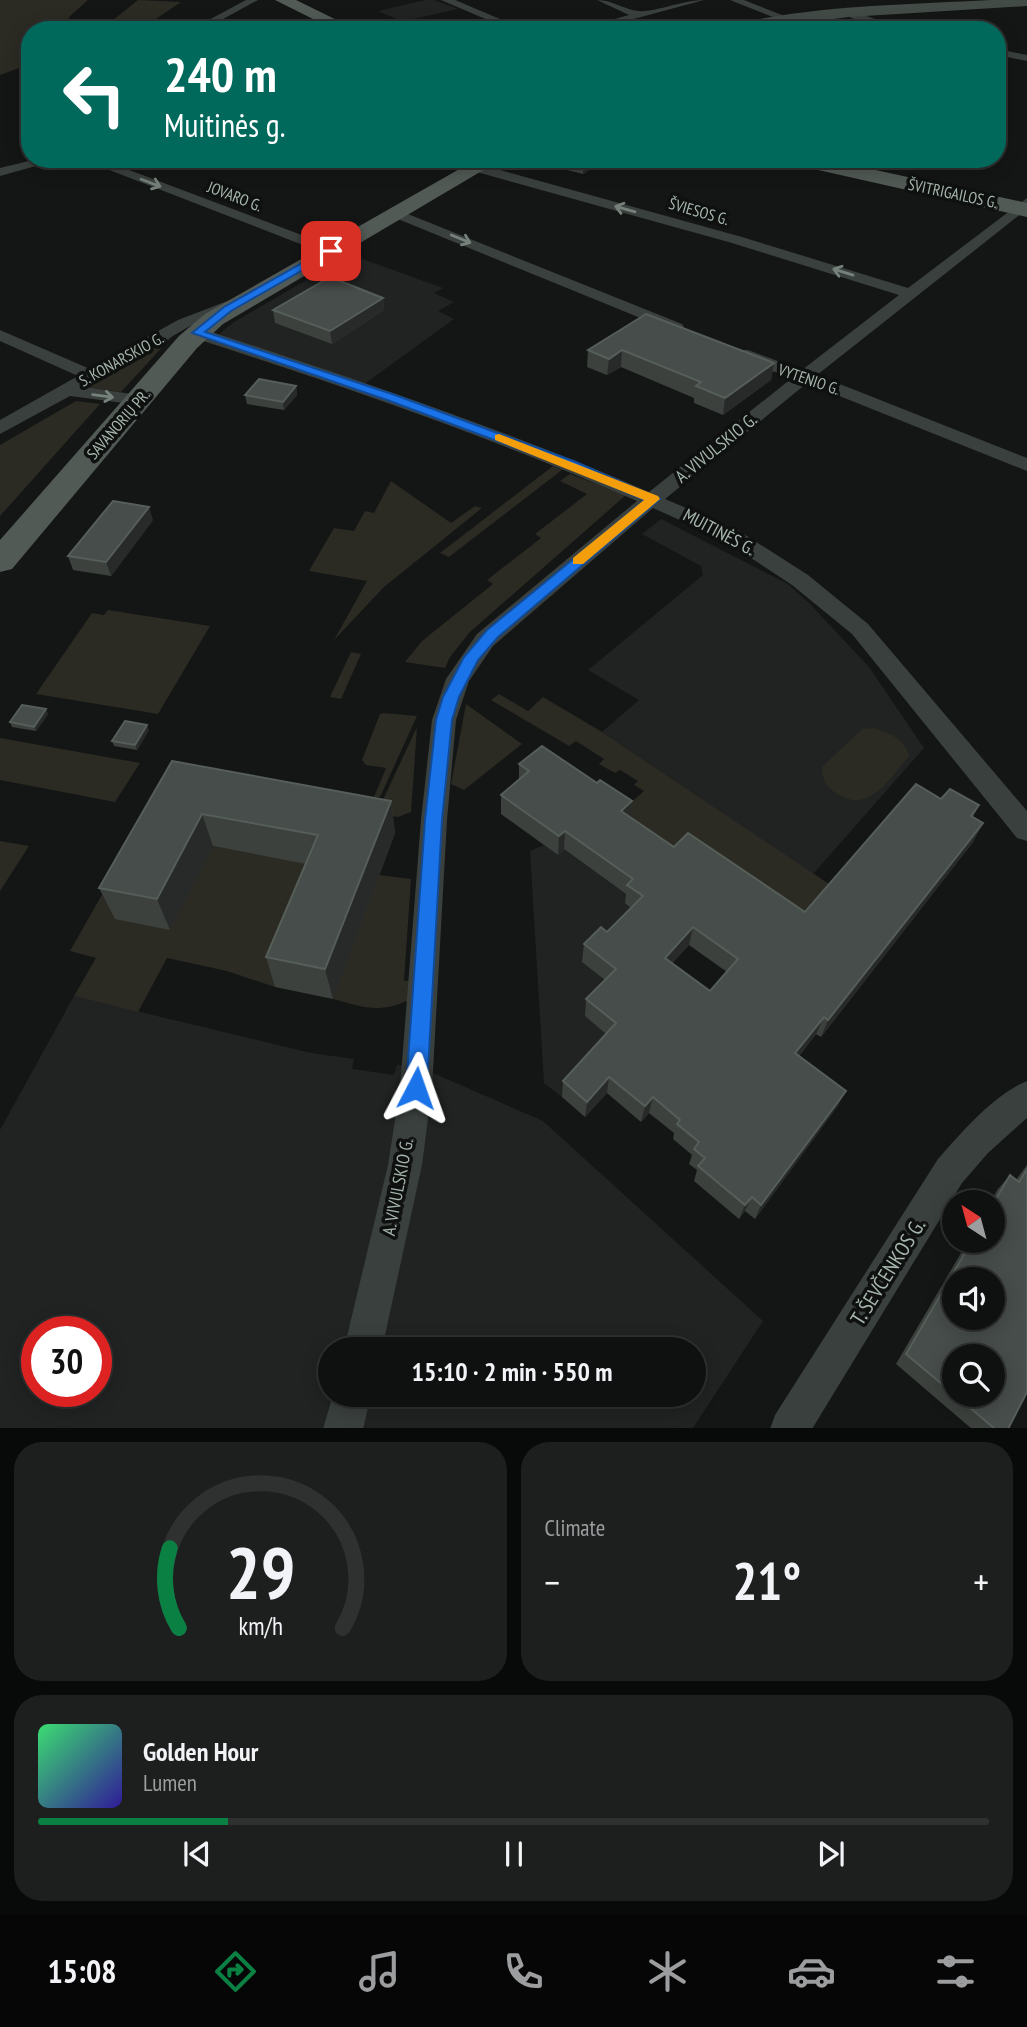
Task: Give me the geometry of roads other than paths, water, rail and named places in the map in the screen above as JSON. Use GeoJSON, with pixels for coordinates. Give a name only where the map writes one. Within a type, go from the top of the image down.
{"type":"FeatureCollection","features":[{"type":"Feature","properties":{"kind":"main road"},"geometry":{"type":"LineString","coordinates":[[283,0],[329,21]]}},
{"type":"Feature","properties":{"kind":"main road"},"geometry":{"type":"LineString","coordinates":[[776,21],[849,13],[1027,2]]}},
{"type":"Feature","properties":{"kind":"main road","name":"SAVANORIŲ PR."},"geometry":{"type":"LineString","coordinates":[[0,561],[197,333],[247,298],[478,168]]}},
{"type":"Feature","properties":{"kind":"main road","name":"ŠVITRIGAILOS G."},"geometry":{"type":"LineString","coordinates":[[840,168],[1025,206]]}},
{"type":"Feature","properties":{"kind":"street"},"geometry":{"type":"LineString","coordinates":[[212,21],[253,0]]}},
{"type":"Feature","properties":{"kind":"street"},"geometry":{"type":"LineString","coordinates":[[446,0],[498,21]]}},
{"type":"Feature","properties":{"kind":"street"},"geometry":{"type":"LineString","coordinates":[[602,0],[639,15]]}},
{"type":"Feature","properties":{"kind":"street"},"geometry":{"type":"LineString","coordinates":[[615,21],[699,0]]}},
{"type":"Feature","properties":{"kind":"street"},"geometry":{"type":"LineString","coordinates":[[735,0],[787,19]]}},
{"type":"Feature","properties":{"kind":"street"},"geometry":{"type":"LineString","coordinates":[[849,13],[867,21]]}},
{"type":"Feature","properties":{"kind":"street"},"geometry":{"type":"LineString","coordinates":[[1006,54],[1027,58]]}},
{"type":"Feature","properties":{"kind":"street"},"geometry":{"type":"LineString","coordinates":[[0,172],[21,167]]}},
{"type":"Feature","properties":{"kind":"street","name":"JOVARO G."},"geometry":{"type":"LineString","coordinates":[[112,168],[331,251]]}},
{"type":"Feature","properties":{"kind":"street","name":"ŠVIESOS G."},"geometry":{"type":"LineString","coordinates":[[496,168],[556,189],[737,240],[909,293]]}},
{"type":"Feature","properties":{"kind":"street","name":"A. VIVULSKIO G."},"geometry":{"type":"LineString","coordinates":[[366,1337],[405,1165],[416,1088],[434,820],[444,720],[451,697],[472,657],[492,633],[654,499],[909,293],[1025,206]]}},
{"type":"Feature","properties":{"kind":"street"},"geometry":{"type":"LineString","coordinates":[[398,214],[692,334]]}},
{"type":"Feature","properties":{"kind":"street","name":"S. KONARSKIO G."},"geometry":{"type":"LineString","coordinates":[[0,428],[184,323],[216,308],[247,298]]}},
{"type":"Feature","properties":{"kind":"street","name":"MUITINĖS G."},"geometry":{"type":"LineString","coordinates":[[197,333],[407,403],[572,464],[729,534],[770,559],[832,604],[860,629],[1027,830]]}},
{"type":"Feature","properties":{"kind":"street"},"geometry":{"type":"LineString","coordinates":[[0,335],[89,375]]}},
{"type":"Feature","properties":{"kind":"street","name":"VYTENIO G."},"geometry":{"type":"LineString","coordinates":[[730,349],[1027,465]]}},
{"type":"Feature","properties":{"kind":"street"},"geometry":{"type":"LineString","coordinates":[[68,390],[138,400]]}},
{"type":"Feature","properties":{"kind":"street","name":"T. ŠEVČENKOS G."},"geometry":{"type":"LineString","coordinates":[[790,1428],[950,1171],[976,1141],[1027,1097]]}},
{"type":"Feature","properties":{"kind":"street"},"geometry":{"type":"LineString","coordinates":[[343,1428],[349,1407]]}}]}
